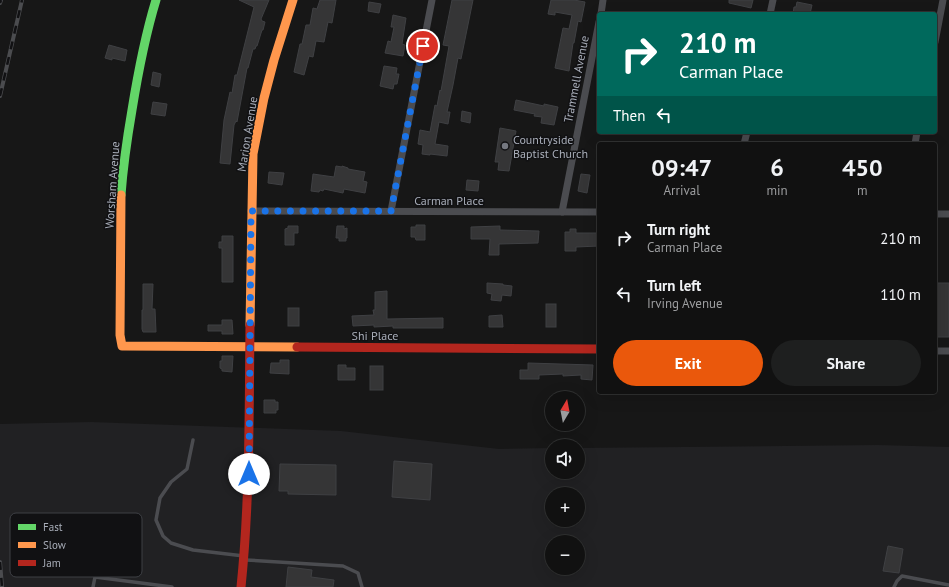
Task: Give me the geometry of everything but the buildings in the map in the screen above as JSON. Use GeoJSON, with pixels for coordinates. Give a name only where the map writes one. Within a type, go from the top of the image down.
{"type":"FeatureCollection","features":[{"type":"Feature","properties":{"kind":"street","name":"Worsham Avenue"},"geometry":{"type":"LineString","coordinates":[[151,346],[122,346],[120,335],[121,198],[125,150],[137,74],[149,20],[156,0]]}},
{"type":"Feature","properties":{"kind":"street","name":"Marion Avenue"},"geometry":{"type":"LineString","coordinates":[[242,587],[248,498],[253,154],[264,98],[293,0]]}},
{"type":"Feature","properties":{"kind":"street"},"geometry":{"type":"LineString","coordinates":[[391,211],[432,0]]}},
{"type":"Feature","properties":{"kind":"street"},"geometry":{"type":"LineString","coordinates":[[600,12],[603,0]]}},
{"type":"Feature","properties":{"kind":"street"},"geometry":{"type":"LineString","coordinates":[[770,12],[773,0]]}},
{"type":"Feature","properties":{"kind":"street"},"geometry":{"type":"LineString","coordinates":[[937,32],[943,0]]}},
{"type":"Feature","properties":{"kind":"street","name":"Trammell Avenue"},"geometry":{"type":"LineString","coordinates":[[562,212],[597,32]]}},
{"type":"Feature","properties":{"kind":"street","name":"Carman Place"},"geometry":{"type":"LineString","coordinates":[[251,211],[597,212]]}},
{"type":"Feature","properties":{"kind":"street"},"geometry":{"type":"LineString","coordinates":[[937,214],[949,214]]}},
{"type":"Feature","properties":{"kind":"street","name":"Shi Place"},"geometry":{"type":"LineString","coordinates":[[151,346],[597,349]]}},
{"type":"Feature","properties":{"kind":"street"},"geometry":{"type":"LineString","coordinates":[[937,350],[949,351]]}},
{"type":"Feature","properties":{"kind":"lane"},"geometry":{"type":"LineString","coordinates":[[193,440],[187,469],[171,482],[160,498],[156,520],[163,536],[171,543],[192,550],[245,558],[343,566],[358,573],[362,587]]}},
{"type":"Feature","properties":{"kind":"lane"},"geometry":{"type":"LineString","coordinates":[[894,587],[902,576],[949,585]]}},
{"type":"Feature","properties":{"kind":"lane"},"geometry":{"type":"LineString","coordinates":[[93,587],[95,577],[172,587]]}},
{"type":"Feature","properties":{"kind":"shaded area"},"geometry":{"type":"Polygon","coordinates":[[[91,422],[341,431],[499,449],[545,448],[545,479],[585,479],[585,448],[878,445],[949,447],[949,587],[0,587],[0,424],[91,422]]]}},
{"type":"Feature","properties":{"kind":"railway"},"geometry":{"type":"LineString","coordinates":[[0,96],[22,0]]}},
{"type":"Feature","properties":{"kind":"railway"},"geometry":{"type":"LineString","coordinates":[[0,562],[2,587]]}},
{"type":"Feature","properties":{"kind":"traffic: fast"},"geometry":{"type":"LineString","coordinates":[[121,195],[127,142],[137,82],[145,41],[156,0]]}},
{"type":"Feature","properties":{"kind":"traffic: slow"},"geometry":{"type":"LineString","coordinates":[[250,325],[253,154],[264,98],[293,0]]}},
{"type":"Feature","properties":{"kind":"traffic: slow"},"geometry":{"type":"LineString","coordinates":[[121,195],[120,335],[122,346],[297,347]]}},
{"type":"Feature","properties":{"kind":"traffic: jam"},"geometry":{"type":"LineString","coordinates":[[241,587],[248,489],[250,325]]}},
{"type":"Feature","properties":{"kind":"traffic: jam"},"geometry":{"type":"LineString","coordinates":[[297,347],[597,349]]}},
{"type":"Feature","properties":{"kind":"place","name":"Countryside Baptist Church"},"geometry":{"type":"Point","coordinates":[505,146]}},
{"type":"Feature","properties":{"kind":"route"},"geometry":{"type":"LineString","coordinates":[[249,474],[251,211],[391,211],[392,199],[423,46]]}}]}
